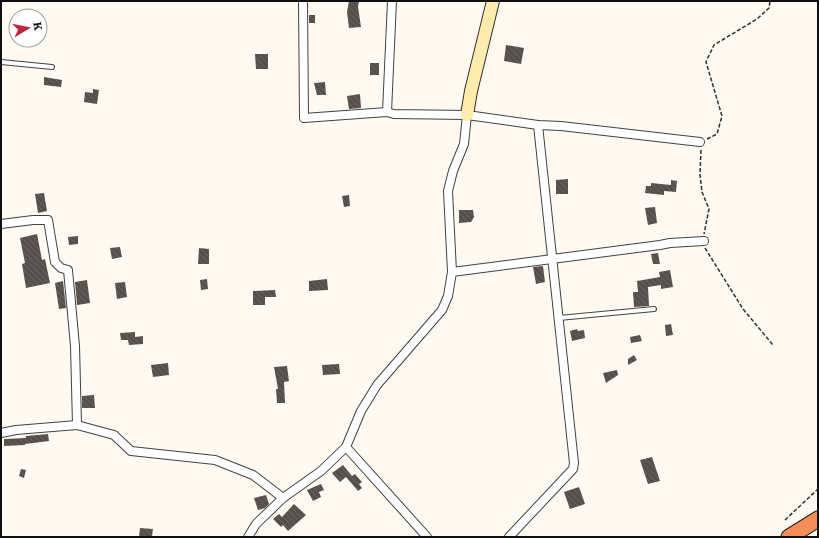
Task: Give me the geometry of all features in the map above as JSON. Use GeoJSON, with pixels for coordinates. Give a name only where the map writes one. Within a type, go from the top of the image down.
{"type":"FeatureCollection","features":[{"type":"Feature","properties":{"kind":"highway"},"geometry":{"type":"LineString","coordinates":[[789,537],[818,519]]}},
{"type":"Feature","properties":{"kind":"street"},"geometry":{"type":"LineString","coordinates":[[304,1],[304,118],[387,112],[394,114],[467,116],[700,142]]}},
{"type":"Feature","properties":{"kind":"street"},"geometry":{"type":"LineString","coordinates":[[387,112],[392,1]]}},
{"type":"Feature","properties":{"kind":"street"},"geometry":{"type":"LineString","coordinates":[[248,537],[256,524],[283,498],[321,471],[346,447],[360,411],[377,385],[442,310],[448,296],[452,272],[448,191],[453,171],[464,144],[471,91],[491,2]]}},
{"type":"Feature","properties":{"kind":"street"},"geometry":{"type":"LineString","coordinates":[[509,537],[573,469],[574,463],[538,125]]}},
{"type":"Feature","properties":{"kind":"street"},"geometry":{"type":"LineString","coordinates":[[1,224],[33,220],[48,220],[55,262],[61,268],[68,270],[75,346],[77,425]]}},
{"type":"Feature","properties":{"kind":"street"},"geometry":{"type":"LineString","coordinates":[[452,272],[670,243],[704,241]]}},
{"type":"Feature","properties":{"kind":"street"},"geometry":{"type":"LineString","coordinates":[[1,433],[16,430],[77,425],[114,435],[131,451],[215,460],[253,475],[283,498]]}},
{"type":"Feature","properties":{"kind":"street"},"geometry":{"type":"LineString","coordinates":[[346,447],[427,537]]}},
{"type":"Feature","properties":{"kind":"lane"},"geometry":{"type":"LineString","coordinates":[[1,62],[52,67]]}},
{"type":"Feature","properties":{"kind":"lane"},"geometry":{"type":"LineString","coordinates":[[559,318],[654,309]]}},
{"type":"Feature","properties":{"kind":"path"},"geometry":{"type":"LineString","coordinates":[[770,1],[769,8],[757,18],[714,45],[706,62],[722,116],[717,134],[700,142],[700,175],[702,192],[709,209],[704,241],[705,248],[743,309],[773,344]]}},
{"type":"Feature","properties":{"kind":"path"},"geometry":{"type":"LineString","coordinates":[[785,520],[818,489]]}},
{"type":"Feature","properties":{"kind":"building"},"geometry":{"type":"Polygon","coordinates":[[[349,1],[359,1],[358,7],[361,27],[349,28],[347,12],[349,1]]]}},
{"type":"Feature","properties":{"kind":"building"},"geometry":{"type":"Polygon","coordinates":[[[309,15],[315,15],[315,23],[309,23],[309,15]]]}},
{"type":"Feature","properties":{"kind":"building"},"geometry":{"type":"Polygon","coordinates":[[[506,45],[524,48],[521,64],[504,61],[506,45]]]}},
{"type":"Feature","properties":{"kind":"building"},"geometry":{"type":"Polygon","coordinates":[[[255,54],[268,54],[268,69],[256,69],[255,54]]]}},
{"type":"Feature","properties":{"kind":"building"},"geometry":{"type":"Polygon","coordinates":[[[370,63],[379,63],[379,75],[370,75],[370,63]]]}},
{"type":"Feature","properties":{"kind":"building"},"geometry":{"type":"Polygon","coordinates":[[[44,77],[62,80],[61,87],[44,85],[44,77]]]}},
{"type":"Feature","properties":{"kind":"building"},"geometry":{"type":"Polygon","coordinates":[[[325,82],[326,95],[317,95],[314,83],[325,82]]]}},
{"type":"Feature","properties":{"kind":"building"},"geometry":{"type":"Polygon","coordinates":[[[93,89],[99,90],[97,104],[84,102],[85,92],[93,93],[93,89]]]}},
{"type":"Feature","properties":{"kind":"building"},"geometry":{"type":"Polygon","coordinates":[[[360,94],[361,108],[349,109],[347,96],[360,94]]]}},
{"type":"Feature","properties":{"kind":"building"},"geometry":{"type":"Polygon","coordinates":[[[568,179],[568,194],[556,194],[556,180],[568,179]]]}},
{"type":"Feature","properties":{"kind":"building"},"geometry":{"type":"Polygon","coordinates":[[[671,180],[677,181],[676,192],[664,191],[664,195],[645,193],[646,186],[651,186],[651,183],[671,185],[671,180]]]}},
{"type":"Feature","properties":{"kind":"building"},"geometry":{"type":"Polygon","coordinates":[[[44,193],[47,211],[38,213],[35,194],[44,193]]]}},
{"type":"Feature","properties":{"kind":"building"},"geometry":{"type":"Polygon","coordinates":[[[349,195],[350,206],[344,207],[342,196],[349,195]]]}},
{"type":"Feature","properties":{"kind":"building"},"geometry":{"type":"Polygon","coordinates":[[[655,207],[657,223],[648,225],[645,208],[655,207]]]}},
{"type":"Feature","properties":{"kind":"building"},"geometry":{"type":"Polygon","coordinates":[[[459,210],[473,210],[474,217],[471,222],[459,223],[459,210]]]}},
{"type":"Feature","properties":{"kind":"building"},"geometry":{"type":"Polygon","coordinates":[[[37,234],[42,260],[45,259],[50,283],[26,288],[22,264],[25,263],[20,238],[37,234]]]}},
{"type":"Feature","properties":{"kind":"building"},"geometry":{"type":"Polygon","coordinates":[[[78,236],[78,244],[69,245],[68,237],[78,236]]]}},
{"type":"Feature","properties":{"kind":"building"},"geometry":{"type":"Polygon","coordinates":[[[120,247],[122,257],[112,259],[110,248],[120,247]]]}},
{"type":"Feature","properties":{"kind":"building"},"geometry":{"type":"Polygon","coordinates":[[[199,248],[209,249],[209,264],[198,264],[199,248]]]}},
{"type":"Feature","properties":{"kind":"building"},"geometry":{"type":"Polygon","coordinates":[[[658,253],[660,264],[653,264],[651,254],[658,253]]]}},
{"type":"Feature","properties":{"kind":"building"},"geometry":{"type":"Polygon","coordinates":[[[543,266],[545,282],[536,284],[533,267],[543,266]]]}},
{"type":"Feature","properties":{"kind":"building"},"geometry":{"type":"Polygon","coordinates":[[[670,270],[673,287],[661,289],[661,285],[648,287],[649,306],[634,307],[633,292],[638,292],[637,281],[660,277],[659,272],[670,270]]]}},
{"type":"Feature","properties":{"kind":"building"},"geometry":{"type":"Polygon","coordinates":[[[207,279],[208,289],[201,290],[200,280],[207,279]]]}},
{"type":"Feature","properties":{"kind":"building"},"geometry":{"type":"Polygon","coordinates":[[[327,279],[328,290],[309,291],[309,281],[327,279]]]}},
{"type":"Feature","properties":{"kind":"building"},"geometry":{"type":"Polygon","coordinates":[[[87,280],[90,303],[77,305],[75,282],[87,280]]]}},
{"type":"Feature","properties":{"kind":"building"},"geometry":{"type":"Polygon","coordinates":[[[63,281],[66,308],[59,309],[55,283],[63,281]]]}},
{"type":"Feature","properties":{"kind":"building"},"geometry":{"type":"Polygon","coordinates":[[[125,282],[127,297],[117,299],[115,283],[125,282]]]}},
{"type":"Feature","properties":{"kind":"building"},"geometry":{"type":"Polygon","coordinates":[[[275,290],[276,297],[265,297],[265,305],[253,305],[253,291],[275,290]]]}},
{"type":"Feature","properties":{"kind":"building"},"geometry":{"type":"Polygon","coordinates":[[[671,324],[673,335],[666,336],[665,325],[671,324]]]}},
{"type":"Feature","properties":{"kind":"building"},"geometry":{"type":"Polygon","coordinates":[[[577,329],[578,331],[584,330],[585,338],[572,341],[570,331],[577,329]]]}},
{"type":"Feature","properties":{"kind":"building"},"geometry":{"type":"Polygon","coordinates":[[[135,332],[135,337],[143,336],[143,344],[129,345],[128,340],[121,340],[120,333],[135,332]]]}},
{"type":"Feature","properties":{"kind":"building"},"geometry":{"type":"Polygon","coordinates":[[[640,335],[642,341],[631,343],[630,337],[640,335]]]}},
{"type":"Feature","properties":{"kind":"building"},"geometry":{"type":"Polygon","coordinates":[[[634,355],[637,360],[628,365],[628,359],[634,355]]]}},
{"type":"Feature","properties":{"kind":"building"},"geometry":{"type":"Polygon","coordinates":[[[168,363],[169,375],[153,377],[151,365],[168,363]]]}},
{"type":"Feature","properties":{"kind":"building"},"geometry":{"type":"Polygon","coordinates":[[[339,364],[340,374],[323,375],[322,365],[339,364]]]}},
{"type":"Feature","properties":{"kind":"building"},"geometry":{"type":"Polygon","coordinates":[[[287,366],[289,381],[284,382],[285,403],[277,403],[276,389],[278,389],[274,367],[287,366]]]}},
{"type":"Feature","properties":{"kind":"building"},"geometry":{"type":"Polygon","coordinates":[[[617,370],[618,375],[606,383],[603,373],[617,370]]]}},
{"type":"Feature","properties":{"kind":"building"},"geometry":{"type":"Polygon","coordinates":[[[94,395],[95,408],[82,408],[82,396],[94,395]]]}},
{"type":"Feature","properties":{"kind":"building"},"geometry":{"type":"Polygon","coordinates":[[[48,434],[49,441],[25,445],[4,446],[4,439],[26,438],[26,436],[48,434]]]}},
{"type":"Feature","properties":{"kind":"building"},"geometry":{"type":"Polygon","coordinates":[[[652,457],[660,481],[648,484],[640,460],[652,457]]]}},
{"type":"Feature","properties":{"kind":"building"},"geometry":{"type":"Polygon","coordinates":[[[343,465],[352,476],[355,474],[362,482],[359,484],[362,488],[358,491],[346,477],[340,482],[332,473],[343,465]]]}},
{"type":"Feature","properties":{"kind":"building"},"geometry":{"type":"Polygon","coordinates":[[[21,469],[26,470],[24,478],[19,476],[21,469]]]}},
{"type":"Feature","properties":{"kind":"building"},"geometry":{"type":"Polygon","coordinates":[[[321,484],[324,490],[319,492],[321,497],[313,501],[307,490],[321,484]]]}},
{"type":"Feature","properties":{"kind":"building"},"geometry":{"type":"Polygon","coordinates":[[[579,487],[585,504],[570,509],[564,492],[579,487]]]}},
{"type":"Feature","properties":{"kind":"building"},"geometry":{"type":"Polygon","coordinates":[[[266,495],[269,504],[265,508],[258,510],[254,498],[266,495]]]}},
{"type":"Feature","properties":{"kind":"building"},"geometry":{"type":"Polygon","coordinates":[[[294,504],[306,515],[288,531],[283,525],[281,527],[273,519],[279,514],[282,517],[294,504]]]}},
{"type":"Feature","properties":{"kind":"building"},"geometry":{"type":"Polygon","coordinates":[[[140,528],[153,529],[152,536],[139,537],[140,528]]]}}]}
